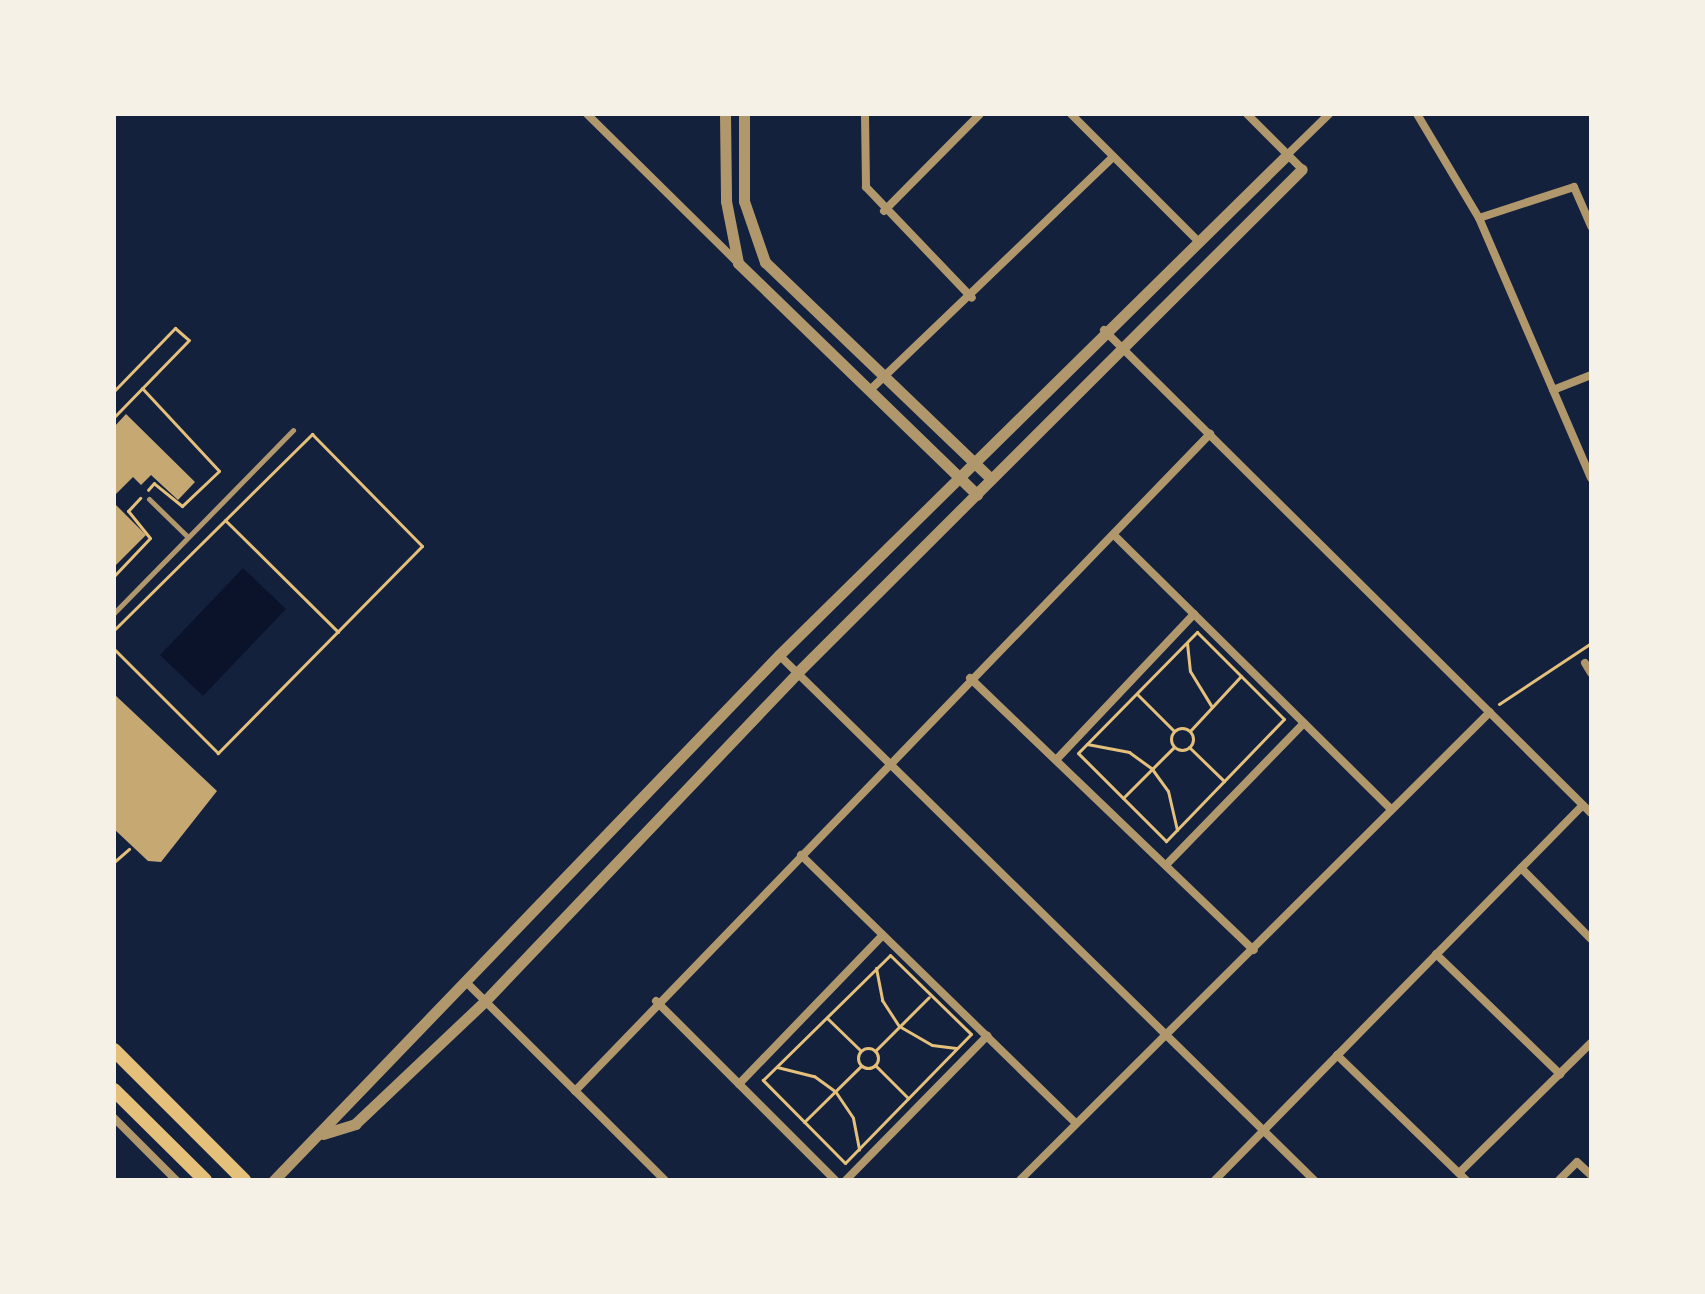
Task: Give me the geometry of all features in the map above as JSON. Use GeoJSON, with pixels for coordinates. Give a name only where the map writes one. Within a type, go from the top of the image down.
{"type":"FeatureCollection","features":[{"type":"Feature","properties":{"kind":"main road"},"geometry":{"type":"LineString","coordinates":[[114,1050],[244,1180]]}},
{"type":"Feature","properties":{"kind":"main road"},"geometry":{"type":"LineString","coordinates":[[114,1090],[205,1180]]}},
{"type":"Feature","properties":{"kind":"street"},"geometry":{"type":"LineString","coordinates":[[725,114],[726,201],[738,263]]}},
{"type":"Feature","properties":{"kind":"street"},"geometry":{"type":"LineString","coordinates":[[744,114],[744,201],[765,262],[991,479]]}},
{"type":"Feature","properties":{"kind":"street"},"geometry":{"type":"LineString","coordinates":[[865,114],[866,187],[884,211],[972,298]]}},
{"type":"Feature","properties":{"kind":"street"},"geometry":{"type":"LineString","coordinates":[[884,211],[980,114]]}},
{"type":"Feature","properties":{"kind":"street"},"geometry":{"type":"LineString","coordinates":[[1071,114],[1195,238]]}},
{"type":"Feature","properties":{"kind":"street"},"geometry":{"type":"LineString","coordinates":[[322,1134],[355,1124],[485,1001],[797,673],[1302,169],[1247,114]]}},
{"type":"Feature","properties":{"kind":"street"},"geometry":{"type":"LineString","coordinates":[[274,1180],[322,1134],[779,655],[1195,238],[1329,114]]}},
{"type":"Feature","properties":{"kind":"street"},"geometry":{"type":"LineString","coordinates":[[1417,114],[1479,218],[1591,478]]}},
{"type":"Feature","properties":{"kind":"street"},"geometry":{"type":"LineString","coordinates":[[591,116],[977,495]]}},
{"type":"Feature","properties":{"kind":"street"},"geometry":{"type":"LineString","coordinates":[[870,390],[972,298],[1113,157]]}},
{"type":"Feature","properties":{"kind":"street"},"geometry":{"type":"LineString","coordinates":[[1479,218],[1574,187],[1591,226]]}},
{"type":"Feature","properties":{"kind":"street"},"geometry":{"type":"LineString","coordinates":[[1103,329],[1591,813]]}},
{"type":"Feature","properties":{"kind":"street"},"geometry":{"type":"LineString","coordinates":[[1553,390],[1591,375]]}},
{"type":"Feature","properties":{"kind":"street"},"geometry":{"type":"LineString","coordinates":[[575,1091],[656,1001],[1210,434]]}},
{"type":"Feature","properties":{"kind":"street"},"geometry":{"type":"LineString","coordinates":[[1114,535],[1391,809]]}},
{"type":"Feature","properties":{"kind":"street"},"geometry":{"type":"LineString","coordinates":[[1056,760],[1194,614]]}},
{"type":"Feature","properties":{"kind":"street"},"geometry":{"type":"LineString","coordinates":[[779,655],[1168,1033],[1314,1180]]}},
{"type":"Feature","properties":{"kind":"street"},"geometry":{"type":"LineString","coordinates":[[1585,663],[1591,673]]}},
{"type":"Feature","properties":{"kind":"street"},"geometry":{"type":"LineString","coordinates":[[970,678],[1254,950]]}},
{"type":"Feature","properties":{"kind":"street"},"geometry":{"type":"LineString","coordinates":[[1020,1180],[1490,712]]}},
{"type":"Feature","properties":{"kind":"street"},"geometry":{"type":"LineString","coordinates":[[1166,865],[1304,723]]}},
{"type":"Feature","properties":{"kind":"street"},"geometry":{"type":"LineString","coordinates":[[1215,1180],[1583,805]]}},
{"type":"Feature","properties":{"kind":"street"},"geometry":{"type":"LineString","coordinates":[[801,855],[1075,1122]]}},
{"type":"Feature","properties":{"kind":"street"},"geometry":{"type":"LineString","coordinates":[[1521,868],[1591,939]]}},
{"type":"Feature","properties":{"kind":"street"},"geometry":{"type":"LineString","coordinates":[[739,1084],[883,935]]}},
{"type":"Feature","properties":{"kind":"street"},"geometry":{"type":"LineString","coordinates":[[1436,954],[1560,1074]]}},
{"type":"Feature","properties":{"kind":"street"},"geometry":{"type":"LineString","coordinates":[[465,981],[665,1180]]}},
{"type":"Feature","properties":{"kind":"street"},"geometry":{"type":"LineString","coordinates":[[656,1001],[835,1180]]}},
{"type":"Feature","properties":{"kind":"street"},"geometry":{"type":"LineString","coordinates":[[846,1180],[987,1036]]}},
{"type":"Feature","properties":{"kind":"street"},"geometry":{"type":"LineString","coordinates":[[1337,1055],[1463,1177],[1591,1043]]}},
{"type":"Feature","properties":{"kind":"street"},"geometry":{"type":"LineString","coordinates":[[114,1118],[176,1180]]}},
{"type":"Feature","properties":{"kind":"street"},"geometry":{"type":"LineString","coordinates":[[1559,1180],[1577,1162],[1591,1175]]}},
{"type":"Feature","properties":{"kind":"lane"},"geometry":{"type":"LineString","coordinates":[[114,613],[293,430]]}},
{"type":"Feature","properties":{"kind":"lane"},"geometry":{"type":"LineString","coordinates":[[149,499],[188,537]]}},
{"type":"Feature","properties":{"kind":"path"},"geometry":{"type":"LineString","coordinates":[[114,391],[175,328],[189,340],[114,417]]}},
{"type":"Feature","properties":{"kind":"path"},"geometry":{"type":"LineString","coordinates":[[114,576],[150,538],[128,511],[154,483],[182,506],[219,471],[142,388]]}},
{"type":"Feature","properties":{"kind":"path"},"geometry":{"type":"LineString","coordinates":[[114,630],[312,434],[422,546],[218,753],[114,649]]}},
{"type":"Feature","properties":{"kind":"path"},"geometry":{"type":"LineString","coordinates":[[225,520],[338,632]]}},
{"type":"Feature","properties":{"kind":"path"},"geometry":{"type":"LineString","coordinates":[[1197,632],[1284,719],[1166,841],[1078,753],[1187,643],[1197,632]]}},
{"type":"Feature","properties":{"kind":"path"},"geometry":{"type":"LineString","coordinates":[[1187,643],[1190,671],[1212,707]]}},
{"type":"Feature","properties":{"kind":"path"},"geometry":{"type":"LineString","coordinates":[[1490,712],[1529,678],[1591,643]]}},
{"type":"Feature","properties":{"kind":"path"},"geometry":{"type":"LineString","coordinates":[[1189,747],[1190,731],[1241,676]]}},
{"type":"Feature","properties":{"kind":"path"},"geometry":{"type":"LineString","coordinates":[[1136,694],[1174,731],[1190,731]]}},
{"type":"Feature","properties":{"kind":"path"},"geometry":{"type":"LineString","coordinates":[[1123,798],[1174,747],[1174,731]]}},
{"type":"Feature","properties":{"kind":"path"},"geometry":{"type":"LineString","coordinates":[[1087,744],[1116,747],[1152,769],[1168,791],[1177,830]]}},
{"type":"Feature","properties":{"kind":"path"},"geometry":{"type":"LineString","coordinates":[[1174,747],[1189,747],[1224,781]]}},
{"type":"Feature","properties":{"kind":"path"},"geometry":{"type":"LineString","coordinates":[[114,862],[129,849]]}},
{"type":"Feature","properties":{"kind":"path"},"geometry":{"type":"LineString","coordinates":[[890,955],[971,1034],[845,1163],[763,1080],[876,968],[890,955]]}},
{"type":"Feature","properties":{"kind":"path"},"geometry":{"type":"LineString","coordinates":[[876,968],[882,1000],[899,1026],[932,1045],[956,1048]]}},
{"type":"Feature","properties":{"kind":"path"},"geometry":{"type":"LineString","coordinates":[[908,1098],[875,1065],[875,1051],[931,995]]}},
{"type":"Feature","properties":{"kind":"path"},"geometry":{"type":"LineString","coordinates":[[827,1018],[860,1050],[875,1051]]}},
{"type":"Feature","properties":{"kind":"path"},"geometry":{"type":"LineString","coordinates":[[860,1050],[861,1066]]}},
{"type":"Feature","properties":{"kind":"path"},"geometry":{"type":"LineString","coordinates":[[804,1122],[861,1066],[875,1065]]}},
{"type":"Feature","properties":{"kind":"path"},"geometry":{"type":"LineString","coordinates":[[777,1067],[814,1076],[835,1091],[853,1118],[859,1149]]}},
{"type":"Feature","properties":{"kind":"water"},"geometry":{"type":"Polygon","coordinates":[[[243,568],[286,609],[203,696],[160,655],[243,568]]]}},
{"type":"Feature","properties":{"kind":"building"},"geometry":{"type":"Polygon","coordinates":[[[126,414],[195,482],[178,500],[151,475],[141,485],[133,477],[114,496],[114,427],[126,414]]]}},
{"type":"Feature","properties":{"kind":"building"},"geometry":{"type":"Polygon","coordinates":[[[114,503],[146,535],[114,567],[114,503]]]}},
{"type":"Feature","properties":{"kind":"building"},"geometry":{"type":"Polygon","coordinates":[[[114,694],[217,791],[161,862],[148,861],[114,829],[114,694]]]}}]}
